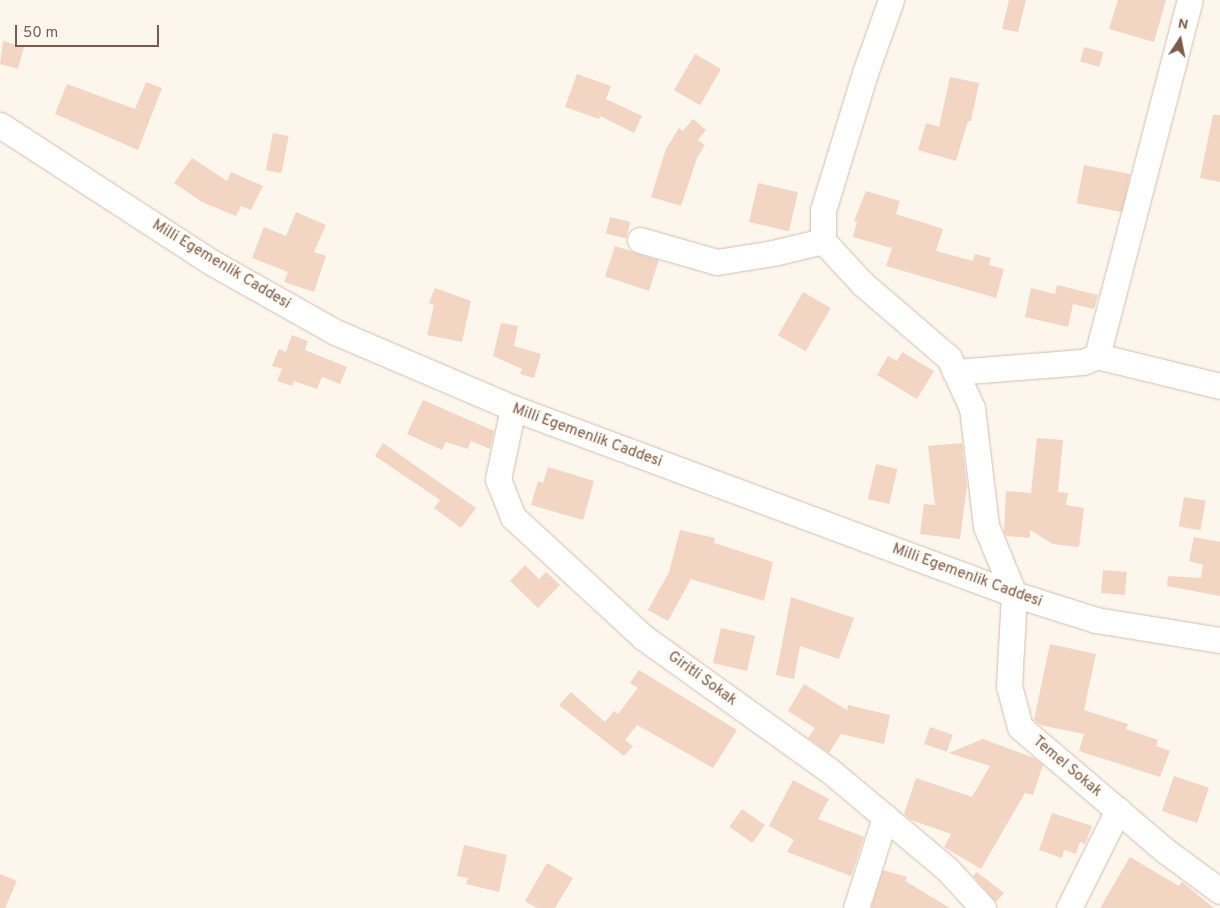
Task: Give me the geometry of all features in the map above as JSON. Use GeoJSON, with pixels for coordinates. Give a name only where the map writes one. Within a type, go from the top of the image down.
{"type":"FeatureCollection","features":[{"type":"Feature","properties":{"kind":"street"},"geometry":{"type":"LineString","coordinates":[[891,0],[865,73],[823,210],[823,240],[863,284],[949,358],[972,408],[986,526],[1014,594]]}},
{"type":"Feature","properties":{"kind":"street"},"geometry":{"type":"LineString","coordinates":[[1097,356],[1190,0]]}},
{"type":"Feature","properties":{"kind":"street","name":"Milli Egemenlik Caddesi"},"geometry":{"type":"LineString","coordinates":[[0,125],[211,262],[335,332],[513,408],[1014,594],[1096,620],[1220,640]]}},
{"type":"Feature","properties":{"kind":"street"},"geometry":{"type":"LineString","coordinates":[[640,240],[717,262],[774,253],[823,240]]}},
{"type":"Feature","properties":{"kind":"street"},"geometry":{"type":"LineString","coordinates":[[955,372],[1083,362],[1097,356],[1220,386]]}},
{"type":"Feature","properties":{"kind":"street","name":"Giritli Sokak"},"geometry":{"type":"LineString","coordinates":[[513,408],[498,479],[513,517],[643,637],[829,770],[948,870],[983,908]]}},
{"type":"Feature","properties":{"kind":"street","name":"Temel Sokak"},"geometry":{"type":"LineString","coordinates":[[1014,594],[1009,686],[1020,727],[1167,852],[1220,891]]}},
{"type":"Feature","properties":{"kind":"street"},"geometry":{"type":"LineString","coordinates":[[1069,908],[1118,810]]}},
{"type":"Feature","properties":{"kind":"street"},"geometry":{"type":"LineString","coordinates":[[856,908],[885,817]]}},
{"type":"Feature","properties":{"kind":"building"},"geometry":{"type":"Polygon","coordinates":[[[1009,0],[1026,0],[1018,32],[1002,29],[1009,0]]]}},
{"type":"Feature","properties":{"kind":"building"},"geometry":{"type":"Polygon","coordinates":[[[1118,0],[1166,0],[1154,42],[1109,29],[1118,0]]]}},
{"type":"Feature","properties":{"kind":"building"},"geometry":{"type":"Polygon","coordinates":[[[3,41],[24,47],[18,69],[0,64],[3,41]]]}},
{"type":"Feature","properties":{"kind":"building"},"geometry":{"type":"Polygon","coordinates":[[[1084,47],[1103,52],[1099,67],[1080,61],[1084,47]]]}},
{"type":"Feature","properties":{"kind":"building"},"geometry":{"type":"Polygon","coordinates":[[[695,54],[721,69],[700,105],[674,90],[695,54]]]}},
{"type":"Feature","properties":{"kind":"building"},"geometry":{"type":"Polygon","coordinates":[[[577,74],[611,86],[606,99],[642,116],[634,133],[600,116],[599,119],[565,107],[577,74]]]}},
{"type":"Feature","properties":{"kind":"building"},"geometry":{"type":"Polygon","coordinates":[[[950,77],[979,83],[971,121],[968,121],[956,161],[918,150],[926,123],[939,127],[950,77]]]}},
{"type":"Feature","properties":{"kind":"building"},"geometry":{"type":"Polygon","coordinates":[[[146,82],[162,88],[138,150],[55,114],[67,84],[135,109],[146,82]]]}},
{"type":"Feature","properties":{"kind":"building"},"geometry":{"type":"Polygon","coordinates":[[[1213,115],[1220,115],[1220,182],[1200,178],[1213,115]]]}},
{"type":"Feature","properties":{"kind":"building"},"geometry":{"type":"Polygon","coordinates":[[[693,119],[706,130],[698,140],[705,145],[697,158],[681,206],[651,197],[666,149],[679,128],[683,131],[693,119]]]}},
{"type":"Feature","properties":{"kind":"building"},"geometry":{"type":"Polygon","coordinates":[[[273,133],[289,136],[281,173],[266,170],[273,133]]]}},
{"type":"Feature","properties":{"kind":"building"},"geometry":{"type":"Polygon","coordinates":[[[192,158],[227,181],[231,172],[263,186],[251,210],[241,206],[236,216],[202,202],[174,183],[192,158]]]}},
{"type":"Feature","properties":{"kind":"building"},"geometry":{"type":"Polygon","coordinates":[[[1084,165],[1130,174],[1123,212],[1077,203],[1084,165]]]}},
{"type":"Feature","properties":{"kind":"building"},"geometry":{"type":"Polygon","coordinates":[[[758,183],[798,192],[789,231],[749,222],[758,183]]]}},
{"type":"Feature","properties":{"kind":"building"},"geometry":{"type":"Polygon","coordinates":[[[866,191],[900,201],[896,214],[943,229],[936,251],[973,261],[975,254],[991,258],[989,265],[1004,269],[996,298],[886,266],[892,248],[853,237],[857,221],[854,221],[866,191]]]}},
{"type":"Feature","properties":{"kind":"building"},"geometry":{"type":"Polygon","coordinates":[[[296,212],[326,225],[314,252],[326,256],[314,292],[284,282],[288,272],[252,258],[264,227],[286,236],[296,212]]]}},
{"type":"Feature","properties":{"kind":"building"},"geometry":{"type":"Polygon","coordinates":[[[610,217],[630,222],[626,239],[606,233],[610,217]]]}},
{"type":"Feature","properties":{"kind":"building"},"geometry":{"type":"Polygon","coordinates":[[[615,246],[659,260],[649,291],[605,276],[615,246]]]}},
{"type":"Feature","properties":{"kind":"building"},"geometry":{"type":"Polygon","coordinates":[[[1057,285],[1098,295],[1094,309],[1073,304],[1068,327],[1025,317],[1031,288],[1055,294],[1057,285]]]}},
{"type":"Feature","properties":{"kind":"building"},"geometry":{"type":"Polygon","coordinates":[[[435,288],[471,301],[462,342],[427,335],[434,305],[429,303],[435,288]]]}},
{"type":"Feature","properties":{"kind":"building"},"geometry":{"type":"Polygon","coordinates":[[[803,292],[831,308],[806,351],[778,335],[803,292]]]}},
{"type":"Feature","properties":{"kind":"building"},"geometry":{"type":"Polygon","coordinates":[[[501,323],[518,326],[514,346],[541,354],[534,378],[520,374],[522,369],[493,356],[501,323]]]}},
{"type":"Feature","properties":{"kind":"building"},"geometry":{"type":"Polygon","coordinates":[[[292,335],[308,341],[305,350],[347,367],[340,384],[322,377],[317,389],[294,381],[292,386],[277,381],[282,369],[272,366],[279,349],[286,352],[292,335]]]}},
{"type":"Feature","properties":{"kind":"building"},"geometry":{"type":"Polygon","coordinates":[[[902,352],[934,371],[917,399],[877,375],[888,356],[897,361],[902,352]]]}},
{"type":"Feature","properties":{"kind":"building"},"geometry":{"type":"Polygon","coordinates":[[[423,400],[494,431],[490,449],[471,441],[468,449],[446,442],[442,450],[407,434],[423,400]]]}},
{"type":"Feature","properties":{"kind":"building"},"geometry":{"type":"Polygon","coordinates":[[[1037,438],[1063,440],[1058,492],[1068,493],[1066,505],[1084,508],[1079,547],[1053,544],[1030,530],[1030,538],[1006,536],[1004,532],[1006,491],[1031,493],[1037,438]]]}},
{"type":"Feature","properties":{"kind":"building"},"geometry":{"type":"Polygon","coordinates":[[[383,443],[476,508],[461,528],[434,508],[440,500],[375,456],[383,443]]]}},
{"type":"Feature","properties":{"kind":"building"},"geometry":{"type":"Polygon","coordinates":[[[962,443],[967,486],[960,539],[920,534],[924,504],[935,505],[928,446],[962,443]]]}},
{"type":"Feature","properties":{"kind":"building"},"geometry":{"type":"Polygon","coordinates":[[[876,464],[897,469],[889,504],[868,499],[876,464]]]}},
{"type":"Feature","properties":{"kind":"building"},"geometry":{"type":"Polygon","coordinates":[[[548,467],[594,481],[583,520],[531,505],[538,481],[543,483],[548,467]]]}},
{"type":"Feature","properties":{"kind":"building"},"geometry":{"type":"Polygon","coordinates":[[[1184,497],[1206,501],[1200,530],[1179,527],[1184,497]]]}},
{"type":"Feature","properties":{"kind":"building"},"geometry":{"type":"Polygon","coordinates":[[[680,530],[715,538],[714,543],[773,562],[764,601],[691,579],[668,621],[648,610],[669,572],[680,530]]]}},
{"type":"Feature","properties":{"kind":"building"},"geometry":{"type":"Polygon","coordinates":[[[1194,537],[1220,542],[1220,596],[1167,586],[1168,576],[1201,578],[1203,565],[1189,561],[1194,537]]]}},
{"type":"Feature","properties":{"kind":"building"},"geometry":{"type":"Polygon","coordinates":[[[525,565],[539,579],[546,572],[560,585],[538,608],[510,581],[525,565]]]}},
{"type":"Feature","properties":{"kind":"building"},"geometry":{"type":"Polygon","coordinates":[[[1103,570],[1127,572],[1125,595],[1101,593],[1103,570]]]}},
{"type":"Feature","properties":{"kind":"building"},"geometry":{"type":"Polygon","coordinates":[[[791,597],[854,618],[839,659],[800,646],[794,679],[776,675],[791,597]]]}},
{"type":"Feature","properties":{"kind":"building"},"geometry":{"type":"Polygon","coordinates":[[[721,628],[755,636],[747,671],[713,663],[721,628]]]}},
{"type":"Feature","properties":{"kind":"building"},"geometry":{"type":"Polygon","coordinates":[[[1050,644],[1096,654],[1084,710],[1128,724],[1126,729],[1158,740],[1156,746],[1170,751],[1160,777],[1079,751],[1084,734],[1040,725],[1034,720],[1050,644]]]}},
{"type":"Feature","properties":{"kind":"building"},"geometry":{"type":"Polygon","coordinates":[[[639,670],[737,730],[713,768],[637,725],[625,740],[633,746],[624,756],[559,705],[571,692],[605,722],[614,711],[618,714],[638,688],[630,683],[639,670]]]}},
{"type":"Feature","properties":{"kind":"building"},"geometry":{"type":"Polygon","coordinates":[[[804,684],[847,710],[848,705],[890,715],[884,744],[841,734],[829,753],[808,738],[815,728],[788,711],[804,684]]]}},
{"type":"Feature","properties":{"kind":"building"},"geometry":{"type":"Polygon","coordinates":[[[930,727],[953,735],[947,752],[924,744],[930,727]]]}},
{"type":"Feature","properties":{"kind":"building"},"geometry":{"type":"Polygon","coordinates":[[[983,739],[1034,758],[1043,765],[1033,795],[1025,793],[981,869],[944,847],[951,834],[911,820],[904,814],[916,778],[972,797],[990,766],[949,753],[983,739]]]}},
{"type":"Feature","properties":{"kind":"building"},"geometry":{"type":"Polygon","coordinates":[[[1174,776],[1209,788],[1197,823],[1162,811],[1174,776]]]}},
{"type":"Feature","properties":{"kind":"building"},"geometry":{"type":"Polygon","coordinates":[[[793,780],[829,799],[818,819],[864,837],[851,876],[787,852],[794,840],[769,826],[793,780]]]}},
{"type":"Feature","properties":{"kind":"building"},"geometry":{"type":"Polygon","coordinates":[[[742,809],[765,825],[752,843],[729,827],[742,809]]]}},
{"type":"Feature","properties":{"kind":"building"},"geometry":{"type":"Polygon","coordinates":[[[1052,813],[1092,826],[1085,844],[1080,842],[1076,854],[1064,850],[1062,858],[1039,850],[1052,813]]]}},
{"type":"Feature","properties":{"kind":"building"},"geometry":{"type":"Polygon","coordinates":[[[464,845],[507,855],[499,892],[466,884],[468,878],[457,876],[464,845]]]}},
{"type":"Feature","properties":{"kind":"building"},"geometry":{"type":"Polygon","coordinates":[[[1130,857],[1179,886],[1182,882],[1214,908],[1100,908],[1130,857]]]}},
{"type":"Feature","properties":{"kind":"building"},"geometry":{"type":"Polygon","coordinates":[[[547,863],[573,878],[555,908],[537,908],[525,901],[547,863]]]}},
{"type":"Feature","properties":{"kind":"building"},"geometry":{"type":"Polygon","coordinates":[[[883,870],[907,877],[905,881],[950,908],[871,908],[883,870]]]}},
{"type":"Feature","properties":{"kind":"building"},"geometry":{"type":"Polygon","coordinates":[[[977,872],[1004,893],[996,902],[973,876],[977,872]]]}},
{"type":"Feature","properties":{"kind":"building"},"geometry":{"type":"Polygon","coordinates":[[[0,874],[17,881],[5,908],[0,908],[0,874]]]}}]}
